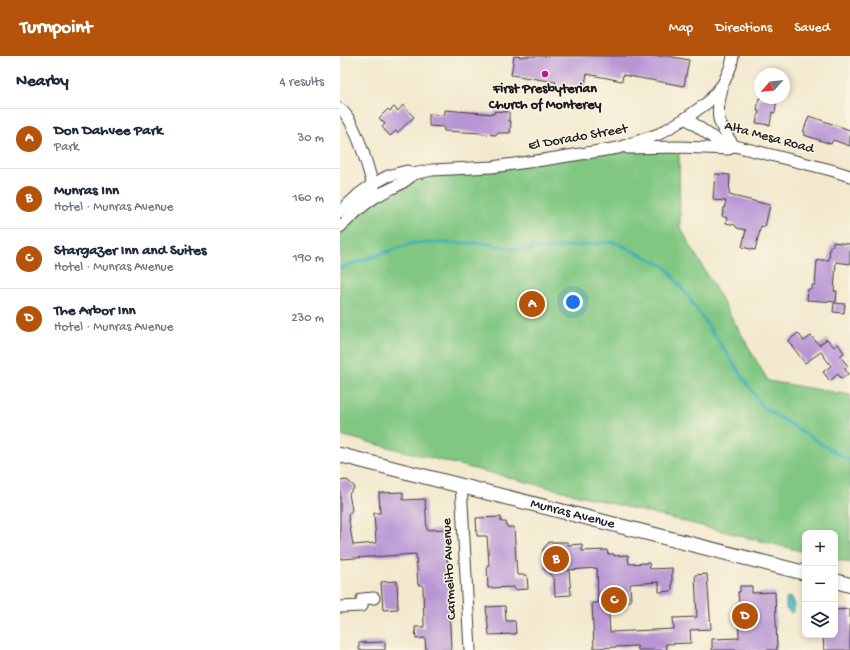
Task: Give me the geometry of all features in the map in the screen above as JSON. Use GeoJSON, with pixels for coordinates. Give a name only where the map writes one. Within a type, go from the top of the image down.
{"type":"FeatureCollection","features":[{"type":"Feature","properties":{"kind":"main road","name":"Munras Avenue"},"geometry":{"type":"LineString","coordinates":[[340,455],[802,572]]}},
{"type":"Feature","properties":{"kind":"main road"},"geometry":{"type":"LineString","coordinates":[[838,582],[850,584]]}},
{"type":"Feature","properties":{"kind":"street","name":"El Dorado Street"},"geometry":{"type":"LineString","coordinates":[[340,212],[359,194],[373,184],[388,176],[407,171],[413,174],[432,170],[500,166],[618,148],[659,134],[686,118],[708,102],[723,84],[731,66],[733,56]]}},
{"type":"Feature","properties":{"kind":"street"},"geometry":{"type":"LineString","coordinates":[[723,84],[717,112],[720,125],[739,148]]}},
{"type":"Feature","properties":{"kind":"street"},"geometry":{"type":"LineString","coordinates":[[340,109],[345,112],[356,133],[374,188],[374,192],[356,205],[353,215]]}},
{"type":"Feature","properties":{"kind":"street","name":"Alta Mesa Road"},"geometry":{"type":"LineString","coordinates":[[686,118],[719,142],[850,176]]}},
{"type":"Feature","properties":{"kind":"street"},"geometry":{"type":"LineString","coordinates":[[618,148],[739,148]]}},
{"type":"Feature","properties":{"kind":"street","name":"El Dorado Street"},"geometry":{"type":"LineString","coordinates":[[340,227],[379,194],[409,179],[413,174]]}},
{"type":"Feature","properties":{"kind":"street","name":"Carmelito Avenue"},"geometry":{"type":"LineString","coordinates":[[461,485],[470,650]]}},
{"type":"Feature","properties":{"kind":"street"},"geometry":{"type":"LineString","coordinates":[[340,607],[362,606],[362,599],[374,598]]}},
{"type":"Feature","properties":{"kind":"green space"},"geometry":{"type":"Polygon","coordinates":[[[679,147],[680,227],[768,381],[850,395],[850,563],[838,560],[838,530],[802,530],[802,551],[340,435],[340,219],[350,208],[375,188],[405,176],[618,148],[679,147]]]}},
{"type":"Feature","properties":{"kind":"water"},"geometry":{"type":"Polygon","coordinates":[[[788,597],[792,598],[794,605],[794,612],[791,613],[786,609],[786,599],[788,597]]]}},
{"type":"Feature","properties":{"kind":"building","name":"First Presbyterian Church of Monterey"},"geometry":{"type":"Polygon","coordinates":[[[514,56],[668,56],[689,60],[684,86],[623,75],[622,81],[587,74],[584,89],[555,85],[556,82],[511,75],[514,56]]]}},
{"type":"Feature","properties":{"kind":"building"},"geometry":{"type":"Polygon","coordinates":[[[758,104],[776,104],[775,113],[772,112],[770,125],[756,123],[759,111],[757,111],[758,104]]]}},
{"type":"Feature","properties":{"kind":"building"},"geometry":{"type":"Polygon","coordinates":[[[403,105],[414,117],[397,133],[396,131],[390,136],[382,127],[385,124],[379,118],[388,109],[390,111],[394,107],[398,111],[403,105]]]}},
{"type":"Feature","properties":{"kind":"building"},"geometry":{"type":"Polygon","coordinates":[[[445,110],[494,114],[495,111],[509,112],[509,121],[511,121],[510,133],[497,133],[497,135],[444,131],[444,127],[429,126],[429,114],[445,115],[445,110]]]}},
{"type":"Feature","properties":{"kind":"building"},"geometry":{"type":"Polygon","coordinates":[[[809,116],[850,130],[850,146],[833,140],[831,144],[804,135],[805,132],[803,132],[809,116]]]}},
{"type":"Feature","properties":{"kind":"building"},"geometry":{"type":"Polygon","coordinates":[[[715,174],[730,175],[729,195],[770,205],[765,227],[761,226],[755,250],[742,247],[746,230],[726,223],[727,218],[722,216],[726,201],[713,200],[715,174]]]}},
{"type":"Feature","properties":{"kind":"building"},"geometry":{"type":"Polygon","coordinates":[[[833,242],[850,244],[850,264],[836,262],[834,291],[837,291],[836,302],[807,300],[808,289],[812,289],[812,285],[815,285],[817,261],[829,260],[830,246],[833,246],[833,242]]]}},
{"type":"Feature","properties":{"kind":"building"},"geometry":{"type":"Polygon","coordinates":[[[834,303],[845,304],[844,313],[833,312],[834,303]]]}},
{"type":"Feature","properties":{"kind":"building"},"geometry":{"type":"Polygon","coordinates":[[[798,333],[804,341],[811,336],[819,345],[827,339],[834,347],[838,344],[844,353],[840,356],[848,366],[845,369],[848,374],[841,379],[838,374],[830,381],[823,372],[831,366],[821,352],[805,363],[788,341],[798,333]]]}},
{"type":"Feature","properties":{"kind":"building"},"geometry":{"type":"Polygon","coordinates":[[[347,480],[355,487],[349,494],[352,510],[348,515],[353,545],[376,543],[374,513],[380,513],[379,493],[403,492],[403,500],[425,499],[427,530],[446,529],[451,650],[426,650],[425,638],[416,639],[415,627],[424,627],[423,585],[418,585],[416,554],[341,559],[340,481],[347,480]]]}},
{"type":"Feature","properties":{"kind":"building"},"geometry":{"type":"Polygon","coordinates":[[[501,517],[501,522],[506,522],[507,527],[514,527],[517,575],[527,575],[528,589],[514,590],[514,587],[488,588],[487,565],[489,565],[487,536],[477,536],[476,518],[501,517]]]}},
{"type":"Feature","properties":{"kind":"building"},"geometry":{"type":"Polygon","coordinates":[[[549,542],[567,542],[568,545],[582,544],[582,551],[607,550],[608,554],[614,554],[614,556],[628,555],[629,564],[649,563],[650,569],[672,568],[672,591],[659,592],[659,582],[630,584],[631,601],[608,602],[610,632],[674,629],[673,618],[697,617],[695,575],[707,574],[711,629],[690,630],[691,643],[666,644],[667,650],[638,650],[637,646],[594,648],[592,603],[598,603],[597,568],[569,570],[571,595],[555,596],[554,578],[544,569],[543,549],[549,542]]]}},
{"type":"Feature","properties":{"kind":"building"},"geometry":{"type":"Polygon","coordinates":[[[397,581],[398,609],[383,610],[381,582],[397,581]]]}},
{"type":"Feature","properties":{"kind":"building"},"geometry":{"type":"Polygon","coordinates":[[[740,586],[752,586],[752,593],[775,592],[777,650],[712,650],[712,639],[739,638],[738,592],[740,592],[740,586]]]}},
{"type":"Feature","properties":{"kind":"building"},"geometry":{"type":"Polygon","coordinates":[[[505,606],[506,621],[515,621],[516,634],[489,635],[486,607],[505,606]]]}},
{"type":"Feature","properties":{"kind":"building"},"geometry":{"type":"Polygon","coordinates":[[[850,609],[850,650],[824,650],[823,638],[838,638],[838,610],[850,609]]]}},
{"type":"Feature","properties":{"kind":"building"},"geometry":{"type":"Polygon","coordinates":[[[385,642],[385,650],[359,650],[359,643],[385,642]]]}},
{"type":"Feature","properties":{"kind":"waterway"},"geometry":{"type":"LineString","coordinates":[[340,268],[413,243],[482,243],[519,250],[614,242],[665,266],[690,299],[763,407],[846,459],[850,460]]}},
{"type":"Feature","properties":{"kind":"place","name":"First Presbyterian Church of Monterey"},"geometry":{"type":"Point","coordinates":[545,74]}},
{"type":"Feature","properties":{"kind":"place","name":"Don Dahvee Park"},"geometry":{"type":"Point","coordinates":[532,304]}},
{"type":"Feature","properties":{"kind":"place","name":"Munras Inn"},"geometry":{"type":"Point","coordinates":[556,559]}},
{"type":"Feature","properties":{"kind":"place","name":"Stargazer Inn and Suites"},"geometry":{"type":"Point","coordinates":[614,600]}},
{"type":"Feature","properties":{"kind":"place","name":"The Arbor Inn"},"geometry":{"type":"Point","coordinates":[745,616]}}]}
